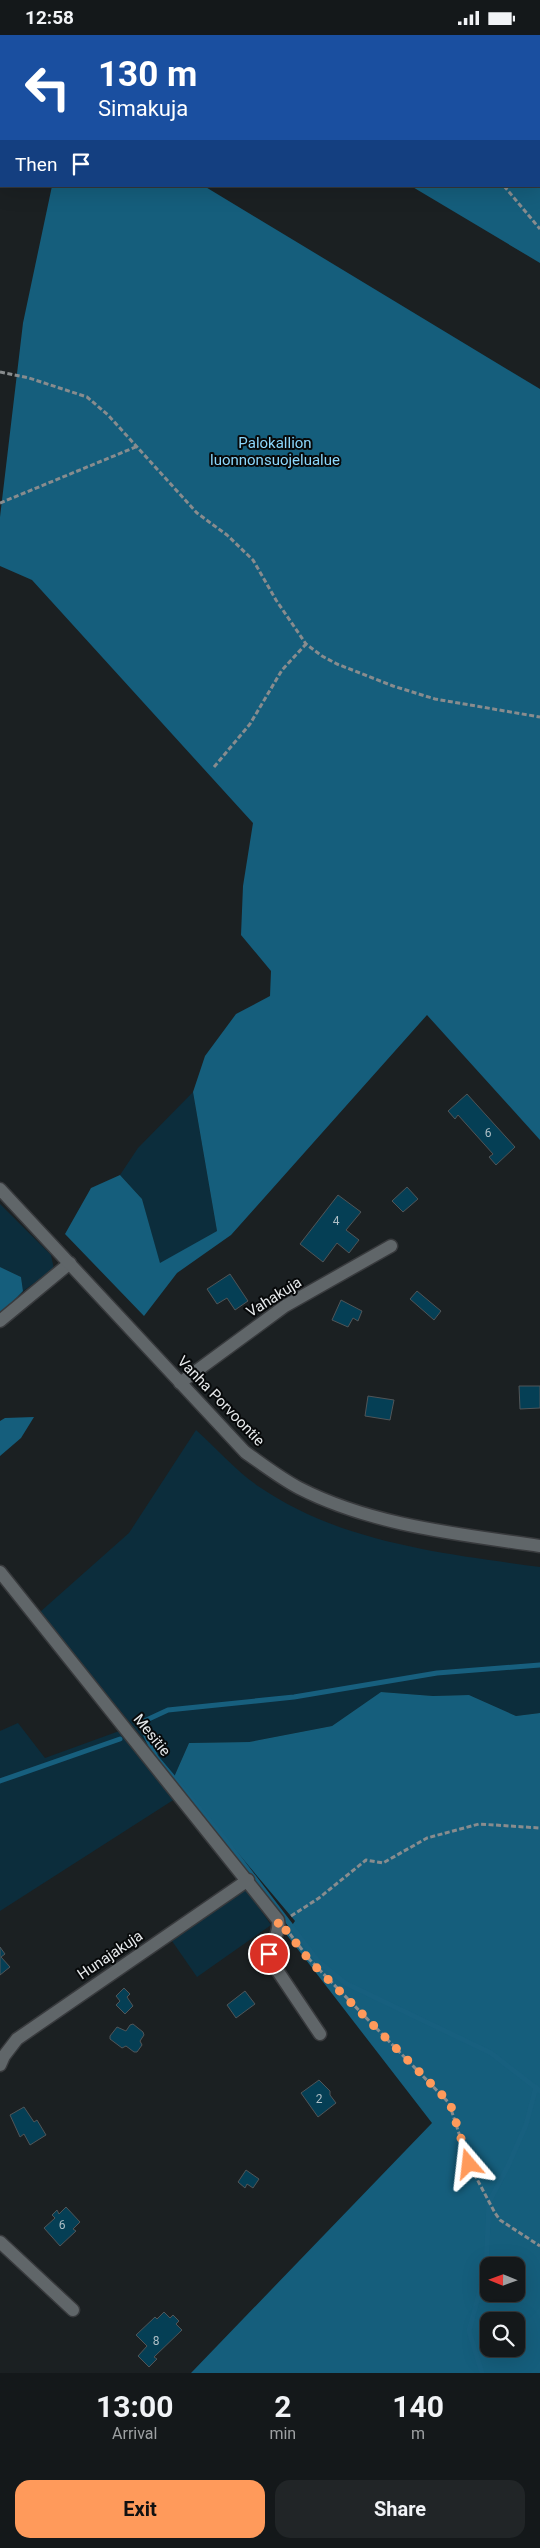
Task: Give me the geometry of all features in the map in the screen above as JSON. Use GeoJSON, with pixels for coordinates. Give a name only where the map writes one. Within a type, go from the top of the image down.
{"type":"FeatureCollection","features":[{"type":"Feature","properties":{"kind":"street","name":"Vanha Porvoontie"},"geometry":{"type":"LineString","coordinates":[[0,1189],[245,1452],[299,1488],[371,1516],[440,1531],[540,1545]]}},
{"type":"Feature","properties":{"kind":"street","name":"Vahakuja"},"geometry":{"type":"LineString","coordinates":[[180,1383],[285,1306],[391,1246]]}},
{"type":"Feature","properties":{"kind":"street"},"geometry":{"type":"LineString","coordinates":[[0,1321],[70,1263]]}},
{"type":"Feature","properties":{"kind":"street","name":"Mesitie"},"geometry":{"type":"LineString","coordinates":[[0,1572],[248,1880],[283,1919]]}},
{"type":"Feature","properties":{"kind":"street","name":"Hunajakuja"},"geometry":{"type":"LineString","coordinates":[[0,2065],[4,2056],[17,2039],[248,1880]]}},
{"type":"Feature","properties":{"kind":"street"},"geometry":{"type":"LineString","coordinates":[[283,1919],[269,1954],[273,1964],[320,2034]]}},
{"type":"Feature","properties":{"kind":"street"},"geometry":{"type":"LineString","coordinates":[[0,2242],[74,2310]]}},
{"type":"Feature","properties":{"kind":"path"},"geometry":{"type":"LineString","coordinates":[[505,187],[540,229]]}},
{"type":"Feature","properties":{"kind":"path"},"geometry":{"type":"LineString","coordinates":[[0,373],[29,378],[87,397],[138,446],[197,513],[227,535],[253,560],[276,600],[306,644],[337,664],[435,699],[540,717]]}},
{"type":"Feature","properties":{"kind":"path"},"geometry":{"type":"LineString","coordinates":[[0,503],[138,446]]}},
{"type":"Feature","properties":{"kind":"path"},"geometry":{"type":"LineString","coordinates":[[214,767],[250,724],[282,670],[306,644]]}},
{"type":"Feature","properties":{"kind":"path"},"geometry":{"type":"LineString","coordinates":[[540,1828],[479,1824],[427,1838],[383,1863],[366,1860],[319,1898],[283,1919],[310,1961],[450,2103],[469,2164],[495,2213],[500,2219],[540,2246]]}},
{"type":"Feature","properties":{"kind":"shaded area"},"geometry":{"type":"Polygon","coordinates":[[[193,1092],[217,1231],[160,1264],[142,1199],[120,1175],[138,1148],[193,1092]]]}},
{"type":"Feature","properties":{"kind":"shaded area"},"geometry":{"type":"Polygon","coordinates":[[[0,1204],[51,1255],[54,1269],[23,1291],[21,1277],[0,1267],[0,1204]]]}},
{"type":"Feature","properties":{"kind":"shaded area"},"geometry":{"type":"Polygon","coordinates":[[[196,1430],[252,1482],[292,1507],[326,1522],[360,1534],[432,1551],[540,1567],[540,1713],[516,1716],[469,1695],[433,1696],[381,1692],[332,1726],[249,1742],[189,1743],[174,1777],[40,1612],[129,1533],[196,1430]]]}},
{"type":"Feature","properties":{"kind":"shaded area"},"geometry":{"type":"Polygon","coordinates":[[[18,1723],[45,1758],[122,1730],[178,1797],[0,1911],[0,1731],[18,1723]]]}},
{"type":"Feature","properties":{"kind":"shaded area"},"geometry":{"type":"Polygon","coordinates":[[[246,1889],[271,1925],[197,1977],[172,1941],[246,1889]]]}},
{"type":"Feature","properties":{"kind":"green space","name":"Palokallion luonnonsuojelualue"},"geometry":{"type":"Polygon","coordinates":[[[52,187],[206,187],[540,389],[540,1140],[427,1015],[231,1235],[177,1273],[144,1316],[65,1234],[91,1188],[120,1175],[142,1199],[160,1263],[217,1231],[193,1092],[205,1056],[236,1014],[270,996],[271,971],[241,935],[243,886],[253,823],[32,580],[0,566],[0,517],[23,323],[52,187]]]}},
{"type":"Feature","properties":{"kind":"green space"},"geometry":{"type":"Polygon","coordinates":[[[413,187],[540,187],[540,263],[413,187]]]}},
{"type":"Feature","properties":{"kind":"green space"},"geometry":{"type":"Polygon","coordinates":[[[0,1267],[21,1277],[23,1291],[0,1315],[0,1267]]]}},
{"type":"Feature","properties":{"kind":"green space"},"geometry":{"type":"Polygon","coordinates":[[[34,1417],[21,1438],[0,1456],[0,1421],[5,1418],[34,1417]]]}},
{"type":"Feature","properties":{"kind":"green space"},"geometry":{"type":"Polygon","coordinates":[[[381,1692],[433,1696],[469,1695],[516,1716],[540,1713],[540,2373],[191,2373],[432,2123],[286,1934],[295,1921],[174,1777],[189,1743],[249,1742],[332,1726],[381,1692]]]}},
{"type":"Feature","properties":{"kind":"building"},"geometry":{"type":"Polygon","coordinates":[[[467,1094],[515,1147],[496,1165],[489,1157],[493,1154],[458,1115],[455,1119],[448,1111],[467,1094]]]}},
{"type":"Feature","properties":{"kind":"building"},"geometry":{"type":"Polygon","coordinates":[[[407,1187],[418,1199],[403,1212],[392,1201],[407,1187]]]}},
{"type":"Feature","properties":{"kind":"building"},"geometry":{"type":"Polygon","coordinates":[[[338,1195],[361,1212],[346,1230],[359,1240],[349,1253],[337,1243],[323,1262],[300,1244],[338,1195]]]}},
{"type":"Feature","properties":{"kind":"building"},"geometry":{"type":"Polygon","coordinates":[[[230,1274],[248,1301],[235,1310],[227,1298],[217,1304],[207,1289],[230,1274]]]}},
{"type":"Feature","properties":{"kind":"building"},"geometry":{"type":"Polygon","coordinates":[[[417,1291],[441,1311],[434,1320],[410,1299],[417,1291]]]}},
{"type":"Feature","properties":{"kind":"building"},"geometry":{"type":"Polygon","coordinates":[[[341,1300],[362,1311],[358,1321],[353,1318],[348,1327],[332,1320],[341,1300]]]}},
{"type":"Feature","properties":{"kind":"building"},"geometry":{"type":"Polygon","coordinates":[[[519,1386],[540,1386],[540,1408],[520,1409],[519,1386]]]}},
{"type":"Feature","properties":{"kind":"building"},"geometry":{"type":"Polygon","coordinates":[[[368,1396],[394,1400],[390,1420],[365,1416],[368,1396]]]}},
{"type":"Feature","properties":{"kind":"building"},"geometry":{"type":"Polygon","coordinates":[[[0,1947],[5,1954],[1,1957],[10,1967],[0,1975],[0,1947]]]}},
{"type":"Feature","properties":{"kind":"building"},"geometry":{"type":"Polygon","coordinates":[[[124,1988],[130,1994],[127,1997],[133,2006],[125,2014],[116,2005],[120,2001],[116,1996],[124,1988]]]}},
{"type":"Feature","properties":{"kind":"building"},"geometry":{"type":"Polygon","coordinates":[[[245,1991],[255,2004],[236,2018],[227,2005],[245,1991]]]}},
{"type":"Feature","properties":{"kind":"building"},"geometry":{"type":"Polygon","coordinates":[[[133,2024],[144,2035],[140,2041],[142,2045],[137,2052],[126,2046],[122,2048],[110,2039],[110,2036],[117,2027],[126,2031],[133,2024]]]}},
{"type":"Feature","properties":{"kind":"building"},"geometry":{"type":"Polygon","coordinates":[[[319,2080],[330,2091],[330,2095],[336,2103],[318,2117],[301,2093],[319,2080]]]}},
{"type":"Feature","properties":{"kind":"building"},"geometry":{"type":"Polygon","coordinates":[[[24,2107],[34,2122],[37,2120],[46,2135],[30,2145],[24,2134],[20,2137],[10,2115],[24,2107]]]}},
{"type":"Feature","properties":{"kind":"building"},"geometry":{"type":"Polygon","coordinates":[[[246,2170],[259,2179],[253,2188],[247,2184],[245,2188],[238,2182],[246,2170]]]}},
{"type":"Feature","properties":{"kind":"building"},"geometry":{"type":"Polygon","coordinates":[[[66,2207],[80,2222],[73,2229],[76,2231],[60,2246],[44,2228],[55,2218],[52,2215],[57,2210],[59,2214],[66,2207]]]}},
{"type":"Feature","properties":{"kind":"building"},"geometry":{"type":"Polygon","coordinates":[[[164,2312],[170,2318],[173,2315],[179,2321],[176,2324],[182,2330],[154,2357],[157,2359],[149,2367],[138,2356],[147,2346],[136,2335],[155,2317],[157,2319],[164,2312]]]}},
{"type":"Feature","properties":{"kind":"waterway"},"geometry":{"type":"LineString","coordinates":[[540,1665],[437,1673],[294,1697],[168,1710],[140,1723],[156,1757],[223,1837],[318,1961],[345,1983],[491,2053],[540,2091]]}},
{"type":"Feature","properties":{"kind":"waterway"},"geometry":{"type":"LineString","coordinates":[[0,1781],[120,1739]]}},
{"type":"Feature","properties":{"kind":"waterway"},"geometry":{"type":"LineString","coordinates":[[482,2373],[469,2331],[486,2268],[489,2202],[508,2166],[526,2125],[536,2087]]}},
{"type":"Feature","properties":{"kind":"route"},"geometry":{"type":"LineString","coordinates":[[269,1954],[272,1943],[280,1928],[278,1920],[310,1961],[358,2007],[450,2103],[469,2164]]}}]}
